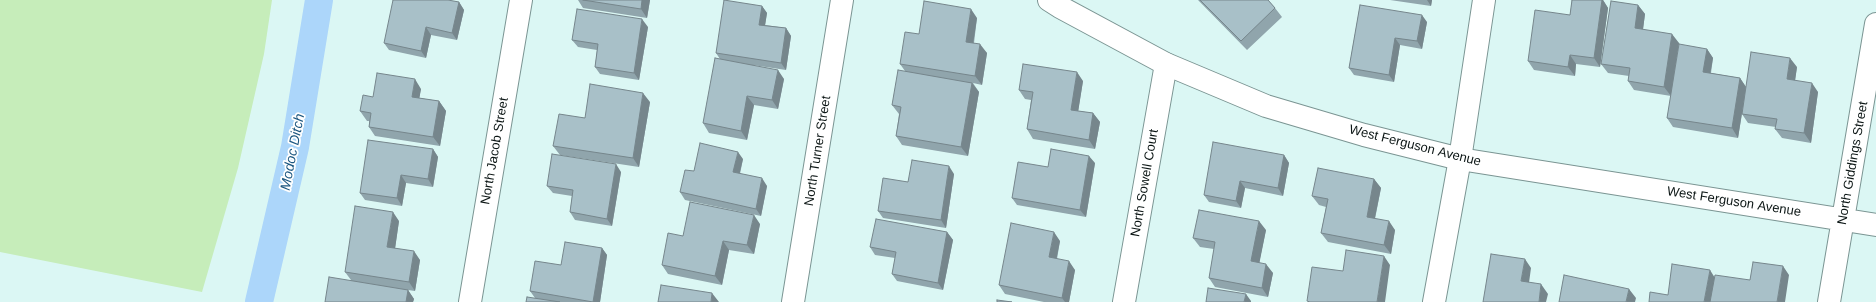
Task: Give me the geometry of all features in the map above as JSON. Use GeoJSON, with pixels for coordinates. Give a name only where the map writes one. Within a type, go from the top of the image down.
{"type":"FeatureCollection","features":[{"type":"Feature","properties":{"kind":"street","name":"North Jacob Street"},"geometry":{"type":"LineString","coordinates":[[470,302],[521,0]]}},
{"type":"Feature","properties":{"kind":"street","name":"North Turner Street"},"geometry":{"type":"LineString","coordinates":[[794,302],[842,0]]}},
{"type":"Feature","properties":{"kind":"street","name":"West Ferguson Avenue"},"geometry":{"type":"LineString","coordinates":[[1049,0],[1166,64],[1266,106],[1364,135],[1460,160],[1876,225]]}},
{"type":"Feature","properties":{"kind":"street"},"geometry":{"type":"LineString","coordinates":[[1434,302],[1460,160],[1484,0]]}},
{"type":"Feature","properties":{"kind":"street","name":"North Giddings Street"},"geometry":{"type":"LineString","coordinates":[[1829,302],[1876,24]]}},
{"type":"Feature","properties":{"kind":"street","name":"North Sowell Court"},"geometry":{"type":"LineString","coordinates":[[1124,302],[1166,64]]}},
{"type":"Feature","properties":{"kind":"green space"},"geometry":{"type":"Polygon","coordinates":[[[0,0],[272,0],[264,54],[238,168],[202,292],[0,252],[0,0]]]}},
{"type":"Feature","properties":{"kind":"building"},"geometry":{"type":"Polygon","coordinates":[[[393,0],[448,0],[459,2],[452,33],[426,27],[421,51],[384,43],[393,0]]]}},
{"type":"Feature","properties":{"kind":"building"},"geometry":{"type":"Polygon","coordinates":[[[583,0],[642,0],[641,9],[583,0]]]}},
{"type":"Feature","properties":{"kind":"building"},"geometry":{"type":"Polygon","coordinates":[[[724,0],[762,6],[759,25],[786,28],[781,63],[716,53],[724,0]]]}},
{"type":"Feature","properties":{"kind":"building"},"geometry":{"type":"Polygon","coordinates":[[[1200,0],[1268,0],[1275,8],[1241,41],[1200,0]]]}},
{"type":"Feature","properties":{"kind":"building"},"geometry":{"type":"Polygon","coordinates":[[[1572,0],[1602,0],[1594,58],[1570,55],[1568,67],[1528,61],[1535,10],[1570,15],[1572,0]]]}},
{"type":"Feature","properties":{"kind":"building"},"geometry":{"type":"Polygon","coordinates":[[[924,1],[971,9],[966,42],[980,44],[975,76],[900,64],[905,32],[919,34],[924,1]]]}},
{"type":"Feature","properties":{"kind":"building"},"geometry":{"type":"Polygon","coordinates":[[[1611,1],[1638,5],[1635,28],[1672,34],[1664,87],[1628,81],[1630,68],[1601,64],[1611,1]]]}},
{"type":"Feature","properties":{"kind":"building"},"geometry":{"type":"Polygon","coordinates":[[[1360,5],[1422,15],[1417,41],[1395,38],[1389,75],[1349,68],[1360,5]]]}},
{"type":"Feature","properties":{"kind":"building"},"geometry":{"type":"Polygon","coordinates":[[[577,9],[642,19],[634,73],[595,67],[598,44],[572,40],[577,9]]]}},
{"type":"Feature","properties":{"kind":"building"},"geometry":{"type":"Polygon","coordinates":[[[1679,44],[1707,49],[1703,72],[1740,78],[1732,128],[1667,118],[1679,44]]]}},
{"type":"Feature","properties":{"kind":"building"},"geometry":{"type":"Polygon","coordinates":[[[1751,52],[1790,58],[1787,79],[1812,83],[1804,133],[1775,129],[1777,119],[1742,114],[1751,52]]]}},
{"type":"Feature","properties":{"kind":"building"},"geometry":{"type":"Polygon","coordinates":[[[715,58],[778,70],[772,100],[747,96],[741,131],[703,123],[715,58]]]}},
{"type":"Feature","properties":{"kind":"building"},"geometry":{"type":"Polygon","coordinates":[[[1023,64],[1077,72],[1071,110],[1093,113],[1089,140],[1027,129],[1033,92],[1019,90],[1023,64]]]}},
{"type":"Feature","properties":{"kind":"building"},"geometry":{"type":"Polygon","coordinates":[[[898,70],[972,83],[961,147],[896,136],[901,107],[892,105],[898,70]]]}},
{"type":"Feature","properties":{"kind":"building"},"geometry":{"type":"Polygon","coordinates":[[[377,73],[415,79],[412,97],[439,101],[433,137],[369,127],[371,113],[360,111],[363,95],[373,97],[377,73]]]}},
{"type":"Feature","properties":{"kind":"building"},"geometry":{"type":"Polygon","coordinates":[[[590,84],[643,93],[633,158],[553,146],[559,114],[585,118],[590,84]]]}},
{"type":"Feature","properties":{"kind":"building"},"geometry":{"type":"Polygon","coordinates":[[[368,140],[433,149],[428,179],[401,175],[397,198],[360,193],[368,140]]]}},
{"type":"Feature","properties":{"kind":"building"},"geometry":{"type":"Polygon","coordinates":[[[1213,142],[1284,155],[1278,188],[1240,181],[1236,201],[1204,195],[1213,142]]]}},
{"type":"Feature","properties":{"kind":"building"},"geometry":{"type":"Polygon","coordinates":[[[700,143],[738,152],[733,172],[762,178],[756,209],[680,192],[685,170],[694,171],[700,143]]]}},
{"type":"Feature","properties":{"kind":"building"},"geometry":{"type":"Polygon","coordinates":[[[1051,149],[1089,156],[1080,210],[1012,198],[1018,162],[1048,167],[1051,149]]]}},
{"type":"Feature","properties":{"kind":"building"},"geometry":{"type":"Polygon","coordinates":[[[552,154],[616,164],[607,219],[570,212],[573,190],[547,186],[552,154]]]}},
{"type":"Feature","properties":{"kind":"building"},"geometry":{"type":"Polygon","coordinates":[[[912,160],[949,166],[941,220],[878,211],[883,178],[908,182],[912,160]]]}},
{"type":"Feature","properties":{"kind":"building"},"geometry":{"type":"Polygon","coordinates":[[[1318,168],[1374,179],[1367,217],[1389,221],[1384,245],[1321,233],[1328,199],[1312,196],[1318,168]]]}},
{"type":"Feature","properties":{"kind":"building"},"geometry":{"type":"Polygon","coordinates":[[[690,202],[754,215],[747,245],[723,241],[715,276],[662,265],[668,233],[683,236],[690,202]]]}},
{"type":"Feature","properties":{"kind":"building"},"geometry":{"type":"Polygon","coordinates":[[[355,206],[393,212],[387,247],[414,251],[409,282],[345,272],[355,206]]]}},
{"type":"Feature","properties":{"kind":"building"},"geometry":{"type":"Polygon","coordinates":[[[1199,210],[1259,221],[1251,261],[1266,264],[1262,288],[1209,278],[1215,242],[1193,238],[1199,210]]]}},
{"type":"Feature","properties":{"kind":"building"},"geometry":{"type":"Polygon","coordinates":[[[876,219],[947,232],[938,283],[892,274],[896,252],[870,247],[876,219]]]}},
{"type":"Feature","properties":{"kind":"building"},"geometry":{"type":"Polygon","coordinates":[[[1011,223],[1054,232],[1049,257],[1069,261],[1062,298],[999,285],[1011,223]]]}},
{"type":"Feature","properties":{"kind":"building"},"geometry":{"type":"Polygon","coordinates":[[[565,242],[602,248],[593,302],[530,291],[535,261],[561,265],[565,242]]]}},
{"type":"Feature","properties":{"kind":"building"},"geometry":{"type":"Polygon","coordinates":[[[1346,250],[1384,256],[1377,302],[1307,301],[1312,267],[1343,271],[1346,250]]]}},
{"type":"Feature","properties":{"kind":"building"},"geometry":{"type":"Polygon","coordinates":[[[1491,254],[1525,259],[1521,281],[1541,284],[1539,302],[1483,302],[1491,254]]]}},
{"type":"Feature","properties":{"kind":"building"},"geometry":{"type":"Polygon","coordinates":[[[1753,262],[1783,266],[1777,302],[1710,302],[1715,275],[1750,280],[1753,262]]]}},
{"type":"Feature","properties":{"kind":"building"},"geometry":{"type":"Polygon","coordinates":[[[1672,264],[1710,270],[1704,302],[1649,302],[1650,292],[1668,295],[1672,264]]]}},
{"type":"Feature","properties":{"kind":"building"},"geometry":{"type":"Polygon","coordinates":[[[1564,275],[1629,289],[1626,302],[1559,302],[1564,275]]]}},
{"type":"Feature","properties":{"kind":"building"},"geometry":{"type":"Polygon","coordinates":[[[329,277],[408,290],[406,302],[325,302],[329,277]]]}},
{"type":"Feature","properties":{"kind":"building"},"geometry":{"type":"Polygon","coordinates":[[[661,285],[712,293],[711,302],[658,302],[661,285]]]}},
{"type":"Feature","properties":{"kind":"building"},"geometry":{"type":"Polygon","coordinates":[[[1208,288],[1246,294],[1244,302],[1206,302],[1208,288]]]}},
{"type":"Feature","properties":{"kind":"building"},"geometry":{"type":"Polygon","coordinates":[[[527,297],[560,302],[526,302],[527,297]]]}},
{"type":"Feature","properties":{"kind":"building"},"geometry":{"type":"Polygon","coordinates":[[[997,300],[1012,302],[997,302],[997,300]]]}},
{"type":"Feature","properties":{"kind":"waterway","name":"Modoc Ditch"},"geometry":{"type":"LineString","coordinates":[[259,302],[295,147],[319,0]]}}]}
